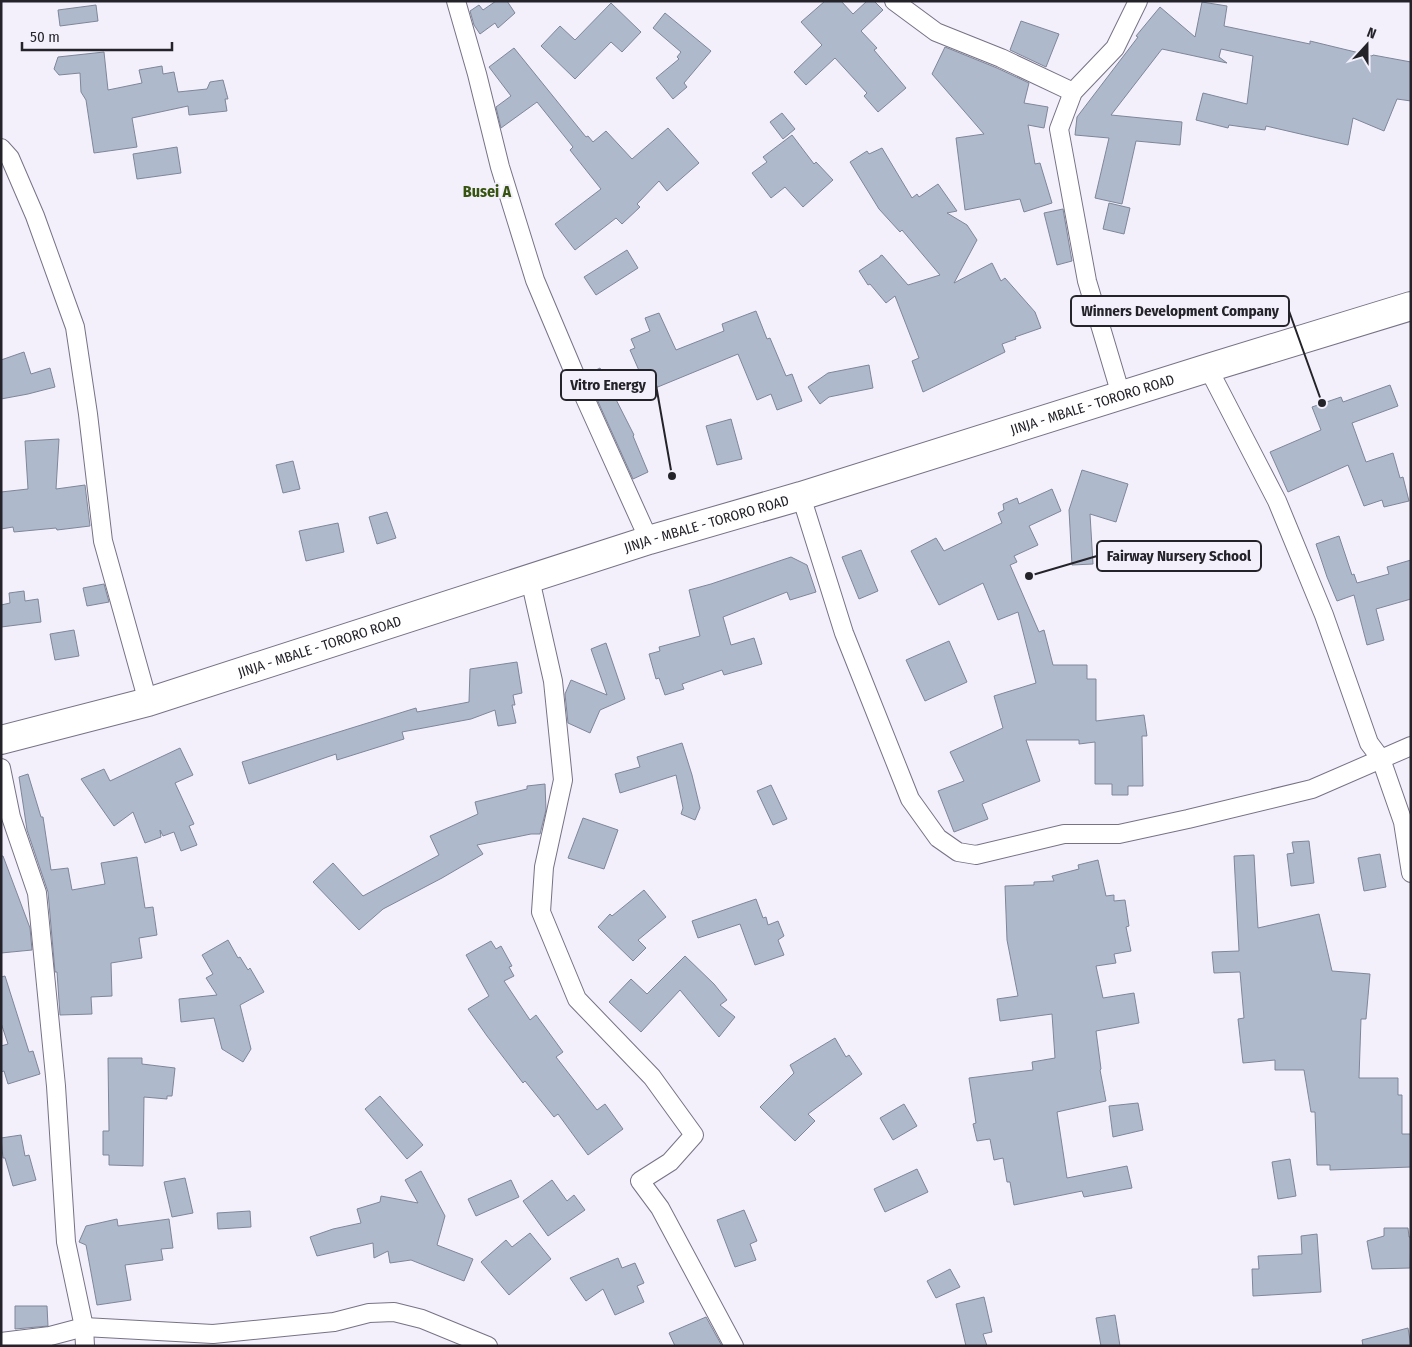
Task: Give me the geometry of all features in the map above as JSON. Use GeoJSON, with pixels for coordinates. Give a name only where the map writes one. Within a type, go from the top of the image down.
{"type":"FeatureCollection","features":[{"type":"Feature","properties":{"kind":"main road","name":"JINJA - MBALE - TORORO ROAD"},"geometry":{"type":"LineString","coordinates":[[1,740],[148,702],[650,540],[801,496],[1411,306]]}},
{"type":"Feature","properties":{"kind":"street"},"geometry":{"type":"LineString","coordinates":[[456,1],[477,74],[500,167],[535,280],[584,396],[650,540]]}},
{"type":"Feature","properties":{"kind":"street"},"geometry":{"type":"LineString","coordinates":[[894,1],[936,32],[1000,58],[1073,92]]}},
{"type":"Feature","properties":{"kind":"street"},"geometry":{"type":"LineString","coordinates":[[1121,395],[1088,282],[1060,129],[1073,92],[1115,48],[1138,1]]}},
{"type":"Feature","properties":{"kind":"street"},"geometry":{"type":"LineString","coordinates":[[1,148],[10,158],[35,216],[75,328],[88,414],[103,541],[148,702]]}},
{"type":"Feature","properties":{"kind":"street"},"geometry":{"type":"LineString","coordinates":[[1208,368],[1277,501],[1324,616],[1369,743],[1381,758],[1403,822],[1411,873]]}},
{"type":"Feature","properties":{"kind":"street"},"geometry":{"type":"LineString","coordinates":[[801,496],[844,633],[910,798],[938,838],[958,852],[976,855],[1064,834],[1119,834],[1188,819],[1312,789],[1411,746]]}},
{"type":"Feature","properties":{"kind":"street"},"geometry":{"type":"LineString","coordinates":[[530,579],[553,680],[563,780],[544,867],[541,912],[577,999],[652,1077],[694,1135],[670,1162],[640,1181],[660,1208],[734,1346]]}},
{"type":"Feature","properties":{"kind":"street"},"geometry":{"type":"LineString","coordinates":[[1,768],[11,817],[37,893],[56,1086],[66,1242],[84,1327],[85,1346]]}},
{"type":"Feature","properties":{"kind":"street"},"geometry":{"type":"LineString","coordinates":[[1,1342],[50,1336],[84,1327],[213,1334],[334,1322],[369,1313],[394,1312],[422,1320],[488,1346]]}},
{"type":"Feature","properties":{"kind":"building"},"geometry":{"type":"Polygon","coordinates":[[[496,1],[507,1],[515,13],[498,28],[495,23],[480,34],[474,25],[470,11],[479,5],[483,10],[496,1]]]}},
{"type":"Feature","properties":{"kind":"building"},"geometry":{"type":"Polygon","coordinates":[[[825,1],[841,1],[853,14],[867,1],[874,1],[883,10],[861,31],[877,48],[874,50],[906,88],[878,112],[864,96],[867,93],[835,58],[806,85],[794,72],[822,45],[801,22],[825,1]]]}},
{"type":"Feature","properties":{"kind":"building"},"geometry":{"type":"Polygon","coordinates":[[[1202,2],[1227,6],[1224,26],[1310,44],[1310,41],[1372,56],[1411,62],[1411,101],[1397,99],[1384,131],[1353,118],[1348,145],[1266,126],[1265,130],[1229,125],[1228,128],[1196,120],[1203,93],[1247,104],[1253,56],[1221,49],[1219,57],[1227,63],[1162,49],[1111,115],[1182,122],[1180,145],[1136,141],[1122,204],[1095,198],[1109,138],[1075,135],[1077,117],[1138,37],[1136,36],[1160,7],[1195,37],[1202,2]]]}},
{"type":"Feature","properties":{"kind":"building"},"geometry":{"type":"Polygon","coordinates":[[[611,3],[641,32],[622,52],[611,42],[575,79],[541,46],[560,26],[575,40],[611,3]]]}},
{"type":"Feature","properties":{"kind":"building"},"geometry":{"type":"Polygon","coordinates":[[[96,5],[98,21],[60,26],[58,10],[96,5]]]}},
{"type":"Feature","properties":{"kind":"building"},"geometry":{"type":"Polygon","coordinates":[[[665,13],[711,51],[684,83],[687,87],[673,99],[656,78],[679,59],[677,57],[681,52],[653,28],[665,13]]]}},
{"type":"Feature","properties":{"kind":"building"},"geometry":{"type":"Polygon","coordinates":[[[1021,21],[1059,34],[1046,67],[1010,50],[1021,21]]]}},
{"type":"Feature","properties":{"kind":"building"},"geometry":{"type":"Polygon","coordinates":[[[945,47],[1029,83],[1024,103],[1048,107],[1044,128],[1028,125],[1035,164],[1040,163],[1052,203],[1024,212],[1020,199],[965,210],[956,138],[984,134],[932,74],[945,47]]]}},
{"type":"Feature","properties":{"kind":"building"},"geometry":{"type":"Polygon","coordinates":[[[514,48],[586,137],[588,136],[593,142],[606,131],[632,159],[668,128],[699,163],[667,191],[659,181],[637,204],[640,207],[622,224],[616,218],[575,250],[555,224],[601,189],[570,150],[573,147],[537,102],[501,128],[496,107],[511,96],[489,67],[514,48]]]}},
{"type":"Feature","properties":{"kind":"building"},"geometry":{"type":"Polygon","coordinates":[[[104,52],[108,90],[142,83],[139,70],[162,66],[163,74],[174,72],[178,92],[207,89],[210,82],[223,80],[228,99],[225,99],[227,111],[189,115],[188,106],[132,118],[137,147],[94,153],[86,100],[81,92],[80,73],[59,75],[54,69],[58,57],[104,52]]]}},
{"type":"Feature","properties":{"kind":"building"},"geometry":{"type":"Polygon","coordinates":[[[782,113],[795,129],[783,139],[770,122],[782,113]]]}},
{"type":"Feature","properties":{"kind":"building"},"geometry":{"type":"Polygon","coordinates":[[[792,135],[814,164],[816,162],[833,180],[803,207],[785,187],[771,198],[752,173],[767,162],[763,157],[792,135]]]}},
{"type":"Feature","properties":{"kind":"building"},"geometry":{"type":"Polygon","coordinates":[[[177,147],[181,173],[137,179],[133,154],[177,147]]]}},
{"type":"Feature","properties":{"kind":"building"},"geometry":{"type":"Polygon","coordinates":[[[882,148],[912,198],[917,194],[919,197],[938,184],[957,211],[947,213],[967,225],[977,240],[954,283],[992,263],[1001,281],[1005,278],[1035,312],[1041,328],[1015,337],[1016,339],[1002,344],[1005,352],[923,392],[912,361],[919,358],[895,296],[886,303],[870,284],[868,285],[859,271],[882,255],[908,285],[940,275],[902,230],[900,232],[879,209],[850,162],[867,151],[869,154],[882,148]]]}},
{"type":"Feature","properties":{"kind":"building"},"geometry":{"type":"Polygon","coordinates":[[[1109,203],[1130,208],[1124,234],[1103,229],[1109,203]]]}},
{"type":"Feature","properties":{"kind":"building"},"geometry":{"type":"Polygon","coordinates":[[[1063,209],[1072,261],[1057,265],[1044,213],[1063,209]]]}},
{"type":"Feature","properties":{"kind":"building"},"geometry":{"type":"Polygon","coordinates":[[[627,250],[638,268],[596,295],[584,277],[627,250]]]}},
{"type":"Feature","properties":{"kind":"building"},"geometry":{"type":"Polygon","coordinates":[[[756,311],[767,339],[770,338],[786,376],[792,374],[802,401],[777,410],[771,394],[757,400],[738,354],[648,391],[630,350],[635,348],[631,339],[650,331],[645,318],[659,313],[676,350],[724,331],[722,324],[756,311]]]}},
{"type":"Feature","properties":{"kind":"building"},"geometry":{"type":"Polygon","coordinates":[[[24,352],[31,374],[50,368],[55,387],[1,399],[1,360],[24,352]]]}},
{"type":"Feature","properties":{"kind":"building"},"geometry":{"type":"Polygon","coordinates":[[[869,365],[873,388],[829,397],[820,404],[808,387],[828,373],[869,365]]]}},
{"type":"Feature","properties":{"kind":"building"},"geometry":{"type":"Polygon","coordinates":[[[600,368],[634,435],[648,472],[633,479],[586,375],[600,368]]]}},
{"type":"Feature","properties":{"kind":"building"},"geometry":{"type":"Polygon","coordinates":[[[1390,385],[1398,406],[1352,423],[1366,462],[1393,453],[1400,478],[1403,477],[1409,501],[1384,507],[1382,500],[1364,506],[1348,465],[1288,492],[1270,452],[1321,430],[1312,407],[1341,397],[1343,402],[1390,385]]]}},
{"type":"Feature","properties":{"kind":"building"},"geometry":{"type":"Polygon","coordinates":[[[731,419],[742,459],[717,465],[706,426],[731,419]]]}},
{"type":"Feature","properties":{"kind":"building"},"geometry":{"type":"Polygon","coordinates":[[[59,439],[56,489],[85,485],[90,526],[14,532],[13,527],[1,529],[1,492],[28,489],[25,441],[59,439]]]}},
{"type":"Feature","properties":{"kind":"building"},"geometry":{"type":"Polygon","coordinates":[[[293,461],[300,489],[283,493],[276,465],[293,461]]]}},
{"type":"Feature","properties":{"kind":"building"},"geometry":{"type":"Polygon","coordinates":[[[1082,470],[1128,484],[1116,522],[1090,514],[1093,564],[1072,565],[1069,510],[1082,470]]]}},
{"type":"Feature","properties":{"kind":"building"},"geometry":{"type":"Polygon","coordinates":[[[1052,489],[1061,511],[1029,526],[1038,545],[1014,556],[1017,562],[1010,565],[1039,632],[1044,630],[1053,665],[1087,665],[1087,679],[1096,679],[1096,721],[1144,715],[1147,736],[1142,736],[1143,786],[1128,786],[1128,795],[1112,795],[1112,784],[1095,784],[1095,742],[1079,744],[1079,740],[1026,740],[1040,781],[982,804],[988,819],[954,832],[938,791],[964,781],[950,752],[1003,728],[994,696],[1036,683],[1018,612],[998,620],[983,583],[939,605],[911,551],[936,538],[944,551],[1002,523],[998,513],[1004,510],[1003,504],[1017,498],[1019,504],[1052,489]]]}},
{"type":"Feature","properties":{"kind":"building"},"geometry":{"type":"Polygon","coordinates":[[[387,512],[396,538],[377,544],[369,517],[387,512]]]}},
{"type":"Feature","properties":{"kind":"building"},"geometry":{"type":"Polygon","coordinates":[[[338,523],[344,552],[306,561],[299,531],[338,523]]]}},
{"type":"Feature","properties":{"kind":"building"},"geometry":{"type":"Polygon","coordinates":[[[1339,536],[1352,575],[1354,574],[1357,583],[1389,574],[1387,567],[1411,560],[1411,599],[1376,609],[1384,640],[1367,645],[1354,595],[1337,601],[1316,544],[1339,536]]]}},
{"type":"Feature","properties":{"kind":"building"},"geometry":{"type":"Polygon","coordinates":[[[861,550],[878,591],[859,599],[842,557],[861,550]]]}},
{"type":"Feature","properties":{"kind":"building"},"geometry":{"type":"Polygon","coordinates":[[[791,557],[807,565],[816,592],[790,600],[787,592],[723,617],[731,645],[754,638],[762,664],[724,675],[722,670],[682,684],[684,689],[665,695],[659,678],[656,679],[649,654],[660,651],[659,647],[700,636],[689,590],[791,557]]]}},
{"type":"Feature","properties":{"kind":"building"},"geometry":{"type":"Polygon","coordinates":[[[104,584],[109,602],[87,606],[83,588],[104,584]]]}},
{"type":"Feature","properties":{"kind":"building"},"geometry":{"type":"Polygon","coordinates":[[[24,591],[25,601],[38,599],[41,622],[1,627],[1,605],[10,603],[9,593],[24,591]]]}},
{"type":"Feature","properties":{"kind":"building"},"geometry":{"type":"Polygon","coordinates":[[[74,630],[79,656],[55,660],[50,634],[74,630]]]}},
{"type":"Feature","properties":{"kind":"building"},"geometry":{"type":"Polygon","coordinates":[[[949,641],[967,682],[925,701],[906,660],[949,641]]]}},
{"type":"Feature","properties":{"kind":"building"},"geometry":{"type":"Polygon","coordinates":[[[606,643],[625,699],[600,710],[590,733],[568,723],[565,694],[571,680],[607,695],[591,649],[606,643]]]}},
{"type":"Feature","properties":{"kind":"building"},"geometry":{"type":"Polygon","coordinates":[[[517,662],[522,693],[513,695],[515,705],[512,705],[516,723],[498,726],[495,710],[471,719],[402,732],[404,739],[337,760],[336,754],[249,784],[242,762],[416,708],[417,712],[469,702],[470,669],[517,662]]]}},
{"type":"Feature","properties":{"kind":"building"},"geometry":{"type":"Polygon","coordinates":[[[682,743],[700,808],[695,820],[681,814],[683,808],[676,775],[620,793],[615,774],[640,767],[637,757],[682,743]]]}},
{"type":"Feature","properties":{"kind":"building"},"geometry":{"type":"Polygon","coordinates":[[[180,748],[193,775],[175,783],[194,824],[189,826],[197,845],[181,851],[174,832],[163,836],[160,830],[161,837],[145,843],[133,812],[114,826],[81,779],[104,769],[110,781],[180,748]]]}},
{"type":"Feature","properties":{"kind":"building"},"geometry":{"type":"Polygon","coordinates":[[[28,774],[41,817],[43,817],[51,870],[68,868],[72,890],[105,884],[101,863],[137,857],[145,908],[153,907],[157,935],[139,938],[142,958],[111,963],[112,996],[91,997],[92,1014],[60,1015],[48,892],[27,830],[19,777],[28,774]]]}},
{"type":"Feature","properties":{"kind":"building"},"geometry":{"type":"Polygon","coordinates":[[[545,784],[546,810],[540,834],[531,834],[477,845],[483,854],[383,909],[359,930],[313,882],[333,863],[363,896],[439,855],[430,836],[478,814],[475,802],[527,789],[527,786],[545,784]]]}},
{"type":"Feature","properties":{"kind":"building"},"geometry":{"type":"Polygon","coordinates":[[[771,785],[787,819],[773,825],[757,791],[771,785]]]}},
{"type":"Feature","properties":{"kind":"building"},"geometry":{"type":"Polygon","coordinates":[[[583,818],[618,830],[604,869],[568,858],[583,818]]]}},
{"type":"Feature","properties":{"kind":"building"},"geometry":{"type":"Polygon","coordinates":[[[1309,841],[1314,883],[1291,886],[1287,854],[1294,853],[1292,842],[1309,841]]]}},
{"type":"Feature","properties":{"kind":"building"},"geometry":{"type":"Polygon","coordinates":[[[1380,854],[1386,887],[1364,891],[1358,858],[1380,854]]]}},
{"type":"Feature","properties":{"kind":"building"},"geometry":{"type":"Polygon","coordinates":[[[1254,855],[1258,928],[1319,914],[1332,971],[1370,974],[1366,1019],[1361,1019],[1359,1078],[1398,1078],[1398,1095],[1402,1095],[1402,1134],[1411,1134],[1411,1167],[1330,1170],[1330,1165],[1317,1165],[1315,1112],[1311,1112],[1304,1070],[1275,1070],[1275,1060],[1243,1063],[1238,1019],[1244,1018],[1240,972],[1214,973],[1212,952],[1239,951],[1234,856],[1254,855]]]}},
{"type":"Feature","properties":{"kind":"building"},"geometry":{"type":"Polygon","coordinates":[[[1,856],[3,856],[30,928],[32,950],[1,953],[1,856]]]}},
{"type":"Feature","properties":{"kind":"building"},"geometry":{"type":"Polygon","coordinates":[[[1098,860],[1106,896],[1114,895],[1114,901],[1125,900],[1129,926],[1126,927],[1131,951],[1114,954],[1116,963],[1096,966],[1103,998],[1134,993],[1139,1023],[1096,1031],[1100,1070],[1106,1101],[1057,1112],[1067,1178],[1127,1166],[1132,1188],[1084,1197],[1082,1191],[1014,1205],[1010,1182],[1007,1182],[1003,1158],[994,1160],[990,1139],[977,1141],[973,1124],[976,1123],[969,1078],[1033,1070],[1032,1062],[1055,1058],[1052,1014],[1000,1021],[997,999],[1018,996],[1007,940],[1005,886],[1034,885],[1034,882],[1054,881],[1052,876],[1079,869],[1078,865],[1098,860]]]}},
{"type":"Feature","properties":{"kind":"building"},"geometry":{"type":"Polygon","coordinates":[[[644,890],[666,917],[638,940],[646,948],[633,961],[598,927],[610,914],[612,916],[644,890]]]}},
{"type":"Feature","properties":{"kind":"building"},"geometry":{"type":"Polygon","coordinates":[[[756,899],[763,918],[766,917],[768,925],[778,921],[784,936],[778,940],[784,955],[755,965],[740,924],[698,938],[692,921],[756,899]]]}},
{"type":"Feature","properties":{"kind":"building"},"geometry":{"type":"Polygon","coordinates":[[[228,940],[238,958],[240,957],[248,970],[250,968],[264,992],[240,1005],[251,1049],[243,1062],[222,1049],[214,1018],[181,1022],[179,999],[217,995],[206,978],[213,974],[202,955],[228,940]]]}},
{"type":"Feature","properties":{"kind":"building"},"geometry":{"type":"Polygon","coordinates":[[[491,941],[496,949],[501,946],[512,966],[509,967],[514,976],[504,981],[530,1020],[536,1015],[563,1052],[556,1057],[597,1110],[605,1104],[623,1129],[588,1155],[558,1114],[554,1117],[525,1081],[523,1083],[468,1009],[489,996],[466,955],[491,941]]]}},
{"type":"Feature","properties":{"kind":"building"},"geometry":{"type":"Polygon","coordinates":[[[685,956],[714,984],[727,1000],[720,1005],[735,1017],[719,1037],[680,990],[641,1032],[609,1002],[631,979],[647,994],[685,956]]]}},
{"type":"Feature","properties":{"kind":"building"},"geometry":{"type":"Polygon","coordinates":[[[5,976],[29,1052],[33,1051],[40,1074],[8,1084],[4,1071],[1,1072],[1,1046],[8,1044],[1,1023],[1,977],[5,976]]]}},
{"type":"Feature","properties":{"kind":"building"},"geometry":{"type":"Polygon","coordinates":[[[835,1038],[846,1057],[849,1055],[862,1074],[808,1114],[815,1121],[795,1141],[760,1107],[794,1073],[790,1065],[835,1038]]]}},
{"type":"Feature","properties":{"kind":"building"},"geometry":{"type":"Polygon","coordinates":[[[108,1058],[142,1058],[142,1064],[175,1068],[172,1096],[167,1096],[167,1099],[144,1097],[143,1166],[109,1165],[109,1155],[103,1155],[103,1131],[109,1131],[108,1058]]]}},
{"type":"Feature","properties":{"kind":"building"},"geometry":{"type":"Polygon","coordinates":[[[380,1096],[423,1145],[407,1159],[365,1109],[380,1096]]]}},
{"type":"Feature","properties":{"kind":"building"},"geometry":{"type":"Polygon","coordinates":[[[1138,1103],[1143,1130],[1113,1137],[1109,1106],[1138,1103]]]}},
{"type":"Feature","properties":{"kind":"building"},"geometry":{"type":"Polygon","coordinates":[[[904,1104],[917,1126],[893,1140],[880,1118],[904,1104]]]}},
{"type":"Feature","properties":{"kind":"building"},"geometry":{"type":"Polygon","coordinates":[[[21,1135],[25,1156],[29,1155],[36,1180],[13,1186],[5,1158],[3,1158],[1,1138],[21,1135]]]}},
{"type":"Feature","properties":{"kind":"building"},"geometry":{"type":"Polygon","coordinates":[[[1290,1159],[1296,1196],[1278,1199],[1272,1162],[1290,1159]]]}},
{"type":"Feature","properties":{"kind":"building"},"geometry":{"type":"Polygon","coordinates":[[[917,1169],[928,1192],[885,1212],[874,1189],[917,1169]]]}},
{"type":"Feature","properties":{"kind":"building"},"geometry":{"type":"Polygon","coordinates":[[[421,1171],[445,1216],[437,1245],[473,1259],[464,1281],[411,1260],[390,1263],[388,1251],[374,1258],[373,1243],[317,1256],[310,1237],[333,1229],[361,1223],[357,1209],[380,1202],[381,1196],[418,1203],[405,1180],[421,1171]]]}},
{"type":"Feature","properties":{"kind":"building"},"geometry":{"type":"Polygon","coordinates":[[[185,1178],[193,1213],[172,1217],[164,1182],[185,1178]]]}},
{"type":"Feature","properties":{"kind":"building"},"geometry":{"type":"Polygon","coordinates":[[[511,1180],[519,1197],[476,1216],[468,1199],[511,1180]]]}},
{"type":"Feature","properties":{"kind":"building"},"geometry":{"type":"Polygon","coordinates":[[[552,1180],[567,1201],[574,1195],[585,1210],[548,1236],[523,1201],[552,1180]]]}},
{"type":"Feature","properties":{"kind":"building"},"geometry":{"type":"Polygon","coordinates":[[[744,1210],[757,1241],[750,1244],[756,1260],[735,1267],[717,1220],[744,1210]]]}},
{"type":"Feature","properties":{"kind":"building"},"geometry":{"type":"Polygon","coordinates":[[[250,1211],[251,1227],[218,1229],[217,1213],[250,1211]]]}},
{"type":"Feature","properties":{"kind":"building"},"geometry":{"type":"Polygon","coordinates":[[[117,1219],[118,1226],[169,1219],[173,1248],[161,1249],[163,1260],[125,1265],[131,1300],[97,1305],[86,1245],[79,1242],[86,1226],[117,1219]]]}},
{"type":"Feature","properties":{"kind":"building"},"geometry":{"type":"Polygon","coordinates":[[[1384,1228],[1408,1228],[1409,1237],[1411,1237],[1410,1268],[1372,1269],[1367,1241],[1384,1236],[1384,1228]]]}},
{"type":"Feature","properties":{"kind":"building"},"geometry":{"type":"Polygon","coordinates":[[[530,1233],[551,1259],[509,1295],[481,1262],[506,1240],[512,1247],[530,1233]]]}},
{"type":"Feature","properties":{"kind":"building"},"geometry":{"type":"Polygon","coordinates":[[[1317,1234],[1321,1292],[1253,1296],[1252,1269],[1259,1269],[1258,1256],[1302,1254],[1301,1236],[1317,1234]]]}},
{"type":"Feature","properties":{"kind":"building"},"geometry":{"type":"Polygon","coordinates":[[[618,1258],[622,1268],[635,1263],[644,1283],[637,1286],[644,1302],[615,1315],[603,1289],[586,1301],[570,1278],[618,1258]]]}},
{"type":"Feature","properties":{"kind":"building"},"geometry":{"type":"Polygon","coordinates":[[[950,1269],[960,1287],[936,1298],[927,1281],[950,1269]]]}},
{"type":"Feature","properties":{"kind":"building"},"geometry":{"type":"Polygon","coordinates":[[[984,1297],[992,1332],[983,1334],[987,1346],[966,1346],[956,1304],[984,1297]]]}},
{"type":"Feature","properties":{"kind":"building"},"geometry":{"type":"Polygon","coordinates":[[[15,1306],[47,1306],[48,1326],[15,1329],[15,1306]]]}},
{"type":"Feature","properties":{"kind":"building"},"geometry":{"type":"Polygon","coordinates":[[[1115,1315],[1120,1346],[1101,1346],[1096,1318],[1115,1315]]]}},
{"type":"Feature","properties":{"kind":"building"},"geometry":{"type":"Polygon","coordinates":[[[706,1317],[722,1346],[675,1346],[669,1333],[706,1317]]]}},
{"type":"Feature","properties":{"kind":"building"},"geometry":{"type":"Polygon","coordinates":[[[1408,1328],[1411,1346],[1363,1346],[1362,1340],[1408,1328]]]}},
{"type":"Feature","properties":{"kind":"place","name":"Winners Development Company"},"geometry":{"type":"Point","coordinates":[1322,403]}},
{"type":"Feature","properties":{"kind":"place","name":"Vitro Energy"},"geometry":{"type":"Point","coordinates":[672,476]}},
{"type":"Feature","properties":{"kind":"place","name":"Fairway Nursery School"},"geometry":{"type":"Point","coordinates":[1029,576]}},
{"type":"Feature","properties":{"kind":"district","name":"Busei A"},"geometry":{"type":"Point","coordinates":[487,191]}}]}
